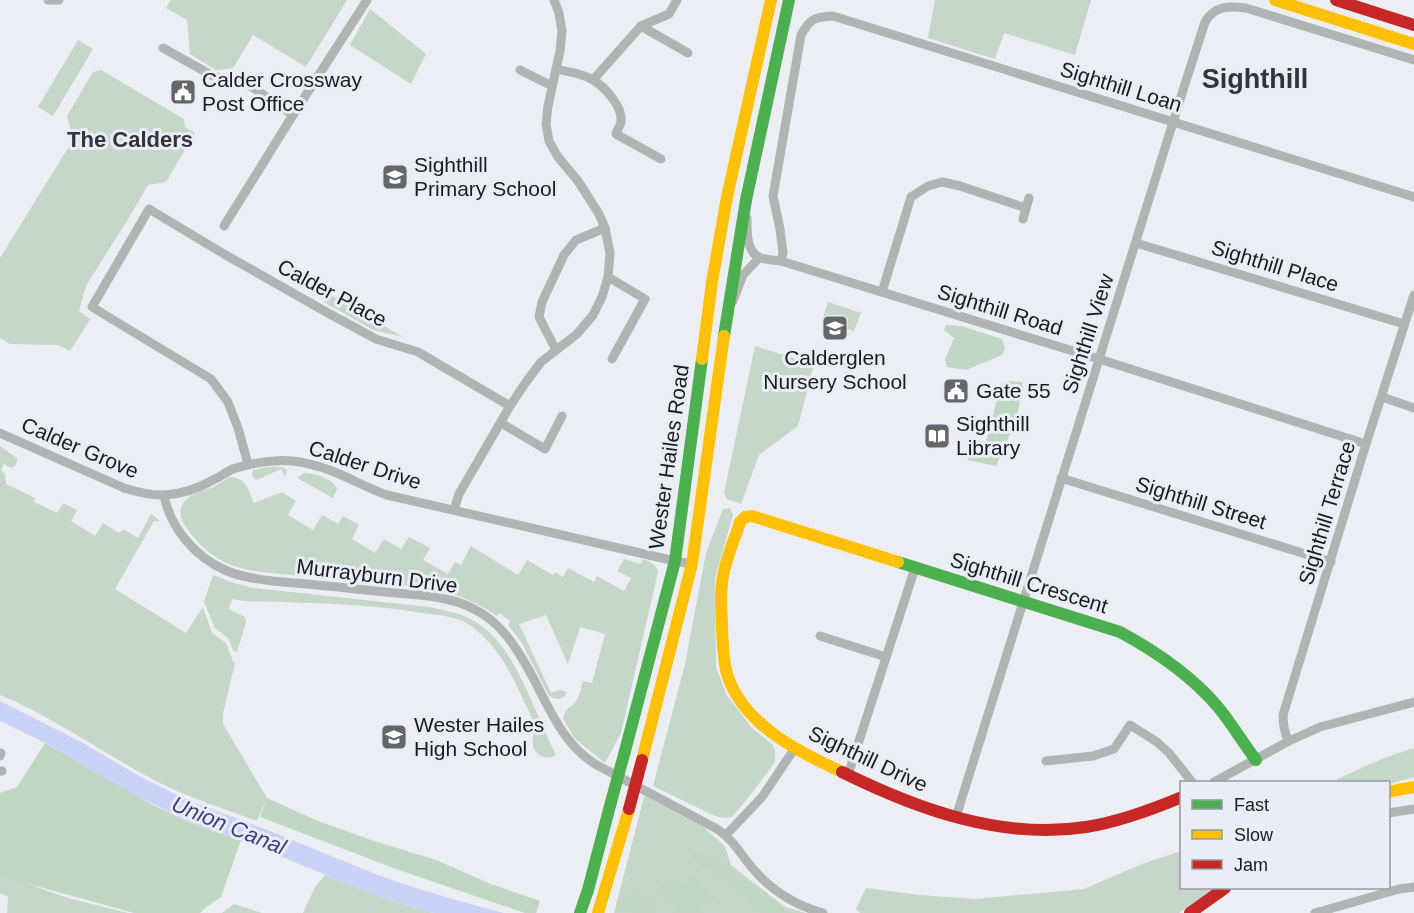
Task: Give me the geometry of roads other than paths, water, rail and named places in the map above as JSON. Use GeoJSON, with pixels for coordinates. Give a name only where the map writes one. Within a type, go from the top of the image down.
{"type":"FeatureCollection","features":[{"type":"Feature","properties":{"kind":"main road","name":"Wester Hailes Road"},"geometry":{"type":"LineString","coordinates":[[580,913],[675,561],[726,197],[771,0]]}},
{"type":"Feature","properties":{"kind":"main road","name":"Wester Hailes Road"},"geometry":{"type":"LineString","coordinates":[[598,913],[629,809],[692,564],[746,200],[789,0]]}},
{"type":"Feature","properties":{"kind":"main road"},"geometry":{"type":"LineString","coordinates":[[1275,0],[1414,44]]}},
{"type":"Feature","properties":{"kind":"main road"},"geometry":{"type":"LineString","coordinates":[[1336,0],[1414,25]]}},
{"type":"Feature","properties":{"kind":"main road","name":"Sighthill Crescent"},"geometry":{"type":"LineString","coordinates":[[745,517],[752,516],[1120,632],[1167,660],[1192,681],[1217,705],[1256,760]]}},
{"type":"Feature","properties":{"kind":"main road","name":"Sighthill Drive"},"geometry":{"type":"LineString","coordinates":[[745,517],[740,522],[722,584],[723,655],[726,671],[737,695],[756,719],[795,748],[875,788],[929,809],[1010,829],[1050,831],[1105,824],[1180,798]]}},
{"type":"Feature","properties":{"kind":"main road"},"geometry":{"type":"LineString","coordinates":[[1390,792],[1414,787]]}},
{"type":"Feature","properties":{"kind":"main road"},"geometry":{"type":"LineString","coordinates":[[1190,913],[1224,889]]}},
{"type":"Feature","properties":{"kind":"street"},"geometry":{"type":"LineString","coordinates":[[48,0],[59,0]]}},
{"type":"Feature","properties":{"kind":"street"},"geometry":{"type":"LineString","coordinates":[[224,226],[367,0]]}},
{"type":"Feature","properties":{"kind":"street"},"geometry":{"type":"LineString","coordinates":[[454,510],[459,494],[510,406],[541,362],[577,334],[593,315],[602,297],[608,276],[610,253],[605,228],[599,214],[590,198],[558,158],[549,141],[546,124],[548,106],[562,31],[554,0]]}},
{"type":"Feature","properties":{"kind":"street"},"geometry":{"type":"LineString","coordinates":[[593,80],[641,27],[669,14],[677,0]]}},
{"type":"Feature","properties":{"kind":"street","name":"Sighthill View"},"geometry":{"type":"LineString","coordinates":[[956,817],[1061,478],[1209,15],[1222,8],[1233,6],[1246,8],[1414,60]]}},
{"type":"Feature","properties":{"kind":"street","name":"Sighthill Loan"},"geometry":{"type":"LineString","coordinates":[[781,261],[783,253],[773,196],[801,35],[808,23],[818,17],[833,16],[1414,197]]}},
{"type":"Feature","properties":{"kind":"street"},"geometry":{"type":"LineString","coordinates":[[641,27],[688,53]]}},
{"type":"Feature","properties":{"kind":"street"},"geometry":{"type":"LineString","coordinates":[[163,48],[213,76],[249,85],[293,115]]}},
{"type":"Feature","properties":{"kind":"street"},"geometry":{"type":"LineString","coordinates":[[556,69],[593,80],[609,93],[618,106],[622,120],[616,134],[660,159]]}},
{"type":"Feature","properties":{"kind":"street"},"geometry":{"type":"LineString","coordinates":[[520,70],[552,87]]}},
{"type":"Feature","properties":{"kind":"street"},"geometry":{"type":"LineString","coordinates":[[882,292],[912,197],[928,186],[942,182],[1027,203],[1023,219]]}},
{"type":"Feature","properties":{"kind":"street"},"geometry":{"type":"LineString","coordinates":[[727,316],[743,275],[759,258],[752,251],[748,240],[746,200]]}},
{"type":"Feature","properties":{"kind":"street","name":"Calder Place"},"geometry":{"type":"LineString","coordinates":[[248,464],[228,402],[211,379],[92,307],[149,209],[376,339],[418,352],[510,406]]}},
{"type":"Feature","properties":{"kind":"street"},"geometry":{"type":"LineString","coordinates":[[556,350],[539,317],[542,302],[564,255],[576,240],[605,228]]}},
{"type":"Feature","properties":{"kind":"street","name":"Sighthill Place"},"geometry":{"type":"LineString","coordinates":[[1136,243],[1404,324]]}},
{"type":"Feature","properties":{"kind":"street","name":"Sighthill Road"},"geometry":{"type":"LineString","coordinates":[[759,258],[781,261],[1366,444]]}},
{"type":"Feature","properties":{"kind":"street"},"geometry":{"type":"LineString","coordinates":[[608,276],[645,299],[612,358]]}},
{"type":"Feature","properties":{"kind":"street","name":"Sighthill Terrace"},"geometry":{"type":"LineString","coordinates":[[1289,741],[1283,725],[1283,715],[1414,295]]}},
{"type":"Feature","properties":{"kind":"street"},"geometry":{"type":"LineString","coordinates":[[1382,397],[1414,408]]}},
{"type":"Feature","properties":{"kind":"street"},"geometry":{"type":"LineString","coordinates":[[501,423],[544,449],[562,416]]}},
{"type":"Feature","properties":{"kind":"street","name":"Calder Grove"},"geometry":{"type":"LineString","coordinates":[[0,433],[124,488],[139,492],[164,495],[196,488],[248,464]]}},
{"type":"Feature","properties":{"kind":"street","name":"Calder Drive"},"geometry":{"type":"LineString","coordinates":[[248,464],[276,460],[301,462],[338,473],[387,495],[692,564]]}},
{"type":"Feature","properties":{"kind":"street","name":"Sighthill Street"},"geometry":{"type":"LineString","coordinates":[[1061,478],[1330,562]]}},
{"type":"Feature","properties":{"kind":"street","name":"Murrayburn Drive"},"geometry":{"type":"LineString","coordinates":[[164,495],[169,512],[190,545],[201,555],[227,571],[272,581],[440,598],[473,608],[498,625],[514,646],[551,714],[577,751],[595,764],[717,829],[734,843],[754,871],[771,886],[799,904],[823,913]]}},
{"type":"Feature","properties":{"kind":"street"},"geometry":{"type":"LineString","coordinates":[[848,775],[915,568]]}},
{"type":"Feature","properties":{"kind":"street"},"geometry":{"type":"LineString","coordinates":[[820,636],[886,657]]}},
{"type":"Feature","properties":{"kind":"street"},"geometry":{"type":"LineString","coordinates":[[1218,781],[1289,741],[1320,727],[1414,702]]}},
{"type":"Feature","properties":{"kind":"street"},"geometry":{"type":"LineString","coordinates":[[1046,761],[1093,756],[1114,749],[1130,725],[1157,742],[1169,753],[1190,781]]}},
{"type":"Feature","properties":{"kind":"street"},"geometry":{"type":"LineString","coordinates":[[726,835],[762,797],[795,748]]}},
{"type":"Feature","properties":{"kind":"street"},"geometry":{"type":"LineString","coordinates":[[1390,813],[1414,809]]}},
{"type":"Feature","properties":{"kind":"street"},"geometry":{"type":"LineString","coordinates":[[1315,913],[1399,889],[1414,887]]}},
{"type":"Feature","properties":{"kind":"water","name":"Union Canal"},"geometry":{"type":"Polygon","coordinates":[[[0,701],[187,800],[403,884],[504,913],[433,913],[388,900],[241,840],[196,825],[133,794],[45,743],[0,721],[0,701]]]}},
{"type":"Feature","properties":{"kind":"place","name":"Calder Crossway Post Office"},"geometry":{"type":"Point","coordinates":[183,92]}},
{"type":"Feature","properties":{"kind":"place","name":"Sighthill Primary School"},"geometry":{"type":"Point","coordinates":[395,177]}},
{"type":"Feature","properties":{"kind":"place","name":"Calderglen Nursery School"},"geometry":{"type":"Point","coordinates":[835,328]}},
{"type":"Feature","properties":{"kind":"place","name":"Gate 55"},"geometry":{"type":"Point","coordinates":[956,391]}},
{"type":"Feature","properties":{"kind":"place","name":"Sighthill Library"},"geometry":{"type":"Point","coordinates":[937,436]}},
{"type":"Feature","properties":{"kind":"place","name":"Wester Hailes High School"},"geometry":{"type":"Point","coordinates":[394,737]}},
{"type":"Feature","properties":{"kind":"district","name":"Sighthill"},"geometry":{"type":"Point","coordinates":[1255,79]}},
{"type":"Feature","properties":{"kind":"district","name":"The Calders"},"geometry":{"type":"Point","coordinates":[130,139]}}]}
